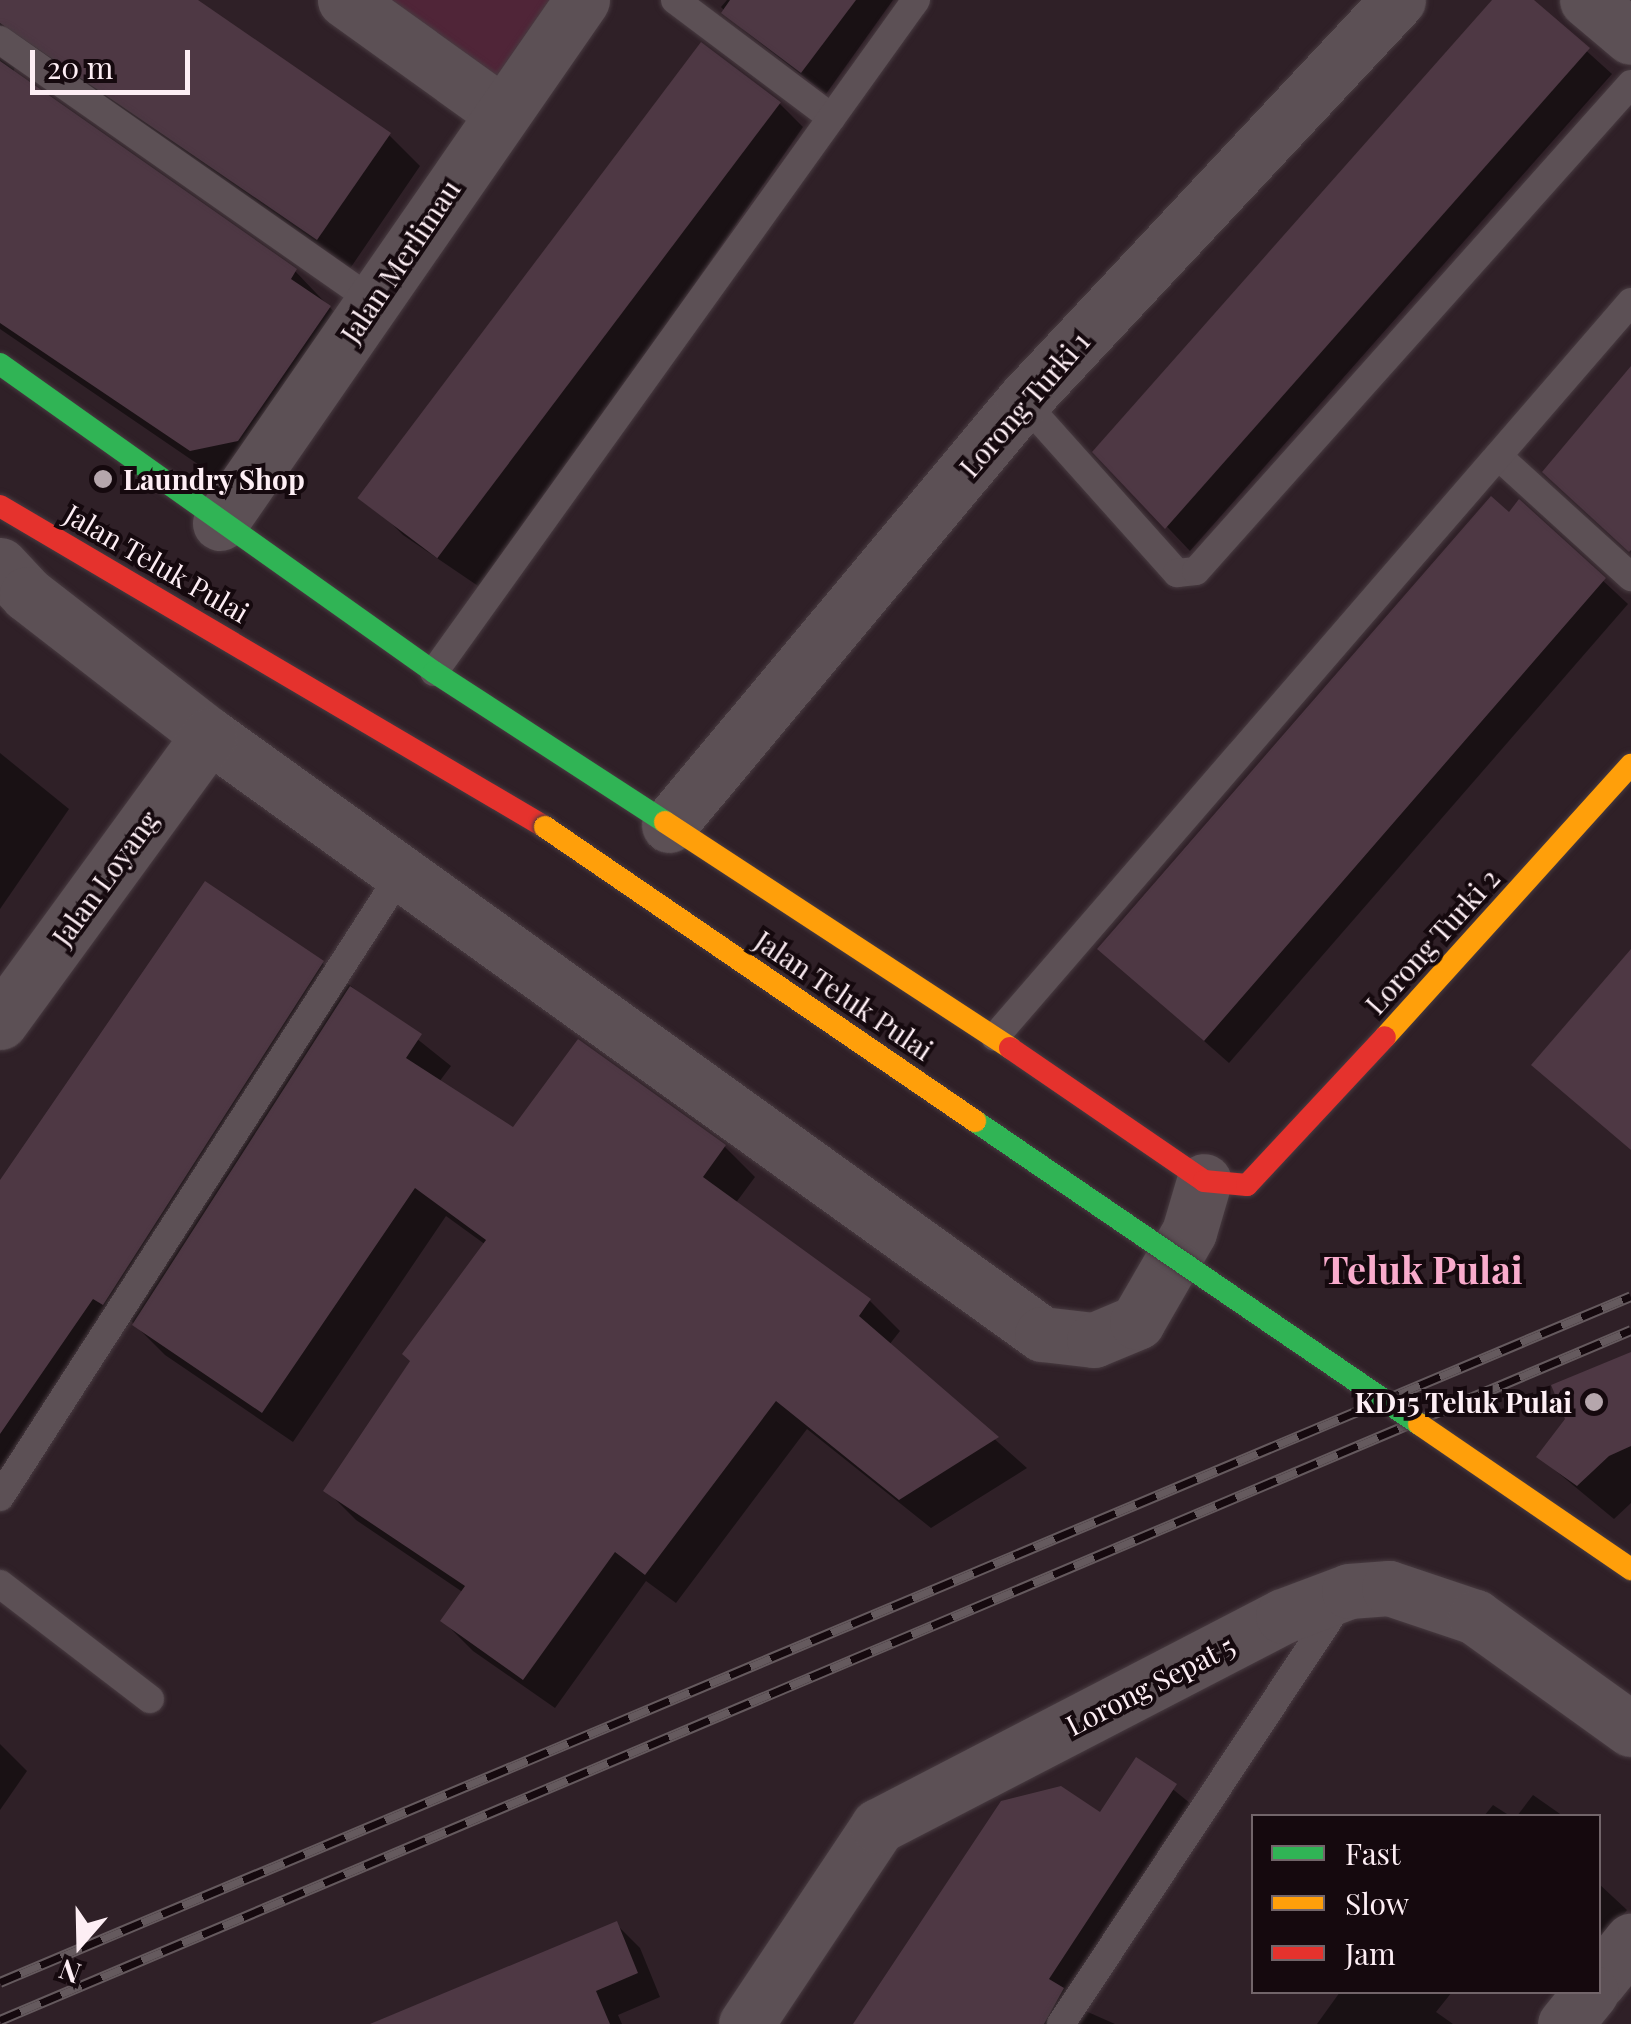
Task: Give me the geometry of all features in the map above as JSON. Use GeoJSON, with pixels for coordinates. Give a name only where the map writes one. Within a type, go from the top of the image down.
{"type":"FeatureCollection","features":[{"type":"Feature","properties":{"kind":"street"},"geometry":{"type":"LineString","coordinates":[[345,0],[502,113]]}},
{"type":"Feature","properties":{"kind":"street","name":"Jalan Merlimau"},"geometry":{"type":"LineString","coordinates":[[220,523],[582,0]]}},
{"type":"Feature","properties":{"kind":"street","name":"Lorong Turki 1"},"geometry":{"type":"LineString","coordinates":[[670,826],[1023,401],[1398,0]]}},
{"type":"Feature","properties":{"kind":"street"},"geometry":{"type":"LineString","coordinates":[[1586,0],[1631,37]]}},
{"type":"Feature","properties":{"kind":"street"},"geometry":{"type":"LineString","coordinates":[[0,364],[434,672],[995,1037],[1204,1182],[1189,1232],[1137,1322],[1094,1340],[1042,1334],[210,735],[27,594],[0,564]]}},
{"type":"Feature","properties":{"kind":"street","name":"Jalan Teluk Pulai"},"geometry":{"type":"LineString","coordinates":[[0,506],[544,827],[1631,1570]]}},
{"type":"Feature","properties":{"kind":"street","name":"Jalan Loyang"},"geometry":{"type":"LineString","coordinates":[[0,1022],[210,735]]}},
{"type":"Feature","properties":{"kind":"street","name":"Lorong Turki 2"},"geometry":{"type":"LineString","coordinates":[[1204,1182],[1247,1184],[1276,1157],[1631,765]]}},
{"type":"Feature","properties":{"kind":"street","name":"Lorong Sepat 5"},"geometry":{"type":"LineString","coordinates":[[746,2024],[878,1826],[1283,1616],[1348,1591],[1389,1588],[1475,1616],[1631,1730]]}},
{"type":"Feature","properties":{"kind":"street"},"geometry":{"type":"LineString","coordinates":[[1601,1978],[1631,1941]]}},
{"type":"Feature","properties":{"kind":"street"},"geometry":{"type":"LineString","coordinates":[[1565,2024],[1589,1994]]}},
{"type":"Feature","properties":{"kind":"lane"},"geometry":{"type":"LineString","coordinates":[[674,0],[832,118]]}},
{"type":"Feature","properties":{"kind":"lane"},"geometry":{"type":"LineString","coordinates":[[434,672],[916,0]]}},
{"type":"Feature","properties":{"kind":"lane"},"geometry":{"type":"LineString","coordinates":[[0,40],[373,301]]}},
{"type":"Feature","properties":{"kind":"lane"},"geometry":{"type":"LineString","coordinates":[[1023,401],[1177,573],[1196,572],[1631,84]]}},
{"type":"Feature","properties":{"kind":"lane"},"geometry":{"type":"LineString","coordinates":[[995,1037],[1631,302]]}},
{"type":"Feature","properties":{"kind":"lane"},"geometry":{"type":"LineString","coordinates":[[1498,456],[1631,577]]}},
{"type":"Feature","properties":{"kind":"lane"},"geometry":{"type":"LineString","coordinates":[[0,1497],[402,872]]}},
{"type":"Feature","properties":{"kind":"lane"},"geometry":{"type":"LineString","coordinates":[[0,1584],[150,1699]]}},
{"type":"Feature","properties":{"kind":"lane"},"geometry":{"type":"LineString","coordinates":[[1061,2024],[1348,1591]]}},
{"type":"Feature","properties":{"kind":"shaded area"},"geometry":{"type":"Polygon","coordinates":[[[370,0],[595,0],[521,105],[370,0]]]}},
{"type":"Feature","properties":{"kind":"building"},"geometry":{"type":"Polygon","coordinates":[[[0,0],[198,0],[391,133],[317,240],[0,23],[0,0]]]}},
{"type":"Feature","properties":{"kind":"building"},"geometry":{"type":"Polygon","coordinates":[[[730,0],[856,0],[801,73],[721,13],[730,0]]]}},
{"type":"Feature","properties":{"kind":"building"},"geometry":{"type":"Polygon","coordinates":[[[1492,0],[1534,0],[1590,48],[1165,529],[1092,452],[1492,0]]]}},
{"type":"Feature","properties":{"kind":"building"},"geometry":{"type":"Polygon","coordinates":[[[701,42],[781,102],[437,558],[357,498],[701,42]]]}},
{"type":"Feature","properties":{"kind":"building"},"geometry":{"type":"Polygon","coordinates":[[[0,61],[297,269],[291,279],[331,306],[238,441],[190,451],[0,323],[0,61]]]}},
{"type":"Feature","properties":{"kind":"building"},"geometry":{"type":"Polygon","coordinates":[[[1631,366],[1631,550],[1629,552],[1542,472],[1631,366]]]}},
{"type":"Feature","properties":{"kind":"building"},"geometry":{"type":"Polygon","coordinates":[[[1491,496],[1509,512],[1519,499],[1606,578],[1204,1041],[1097,949],[1491,496]]]}},
{"type":"Feature","properties":{"kind":"building"},"geometry":{"type":"Polygon","coordinates":[[[205,881],[324,961],[103,1305],[93,1299],[0,1434],[0,1180],[205,881]]]}},
{"type":"Feature","properties":{"kind":"building"},"geometry":{"type":"Polygon","coordinates":[[[1631,949],[1631,1150],[1531,1065],[1631,949]]]}},
{"type":"Feature","properties":{"kind":"building"},"geometry":{"type":"Polygon","coordinates":[[[350,986],[422,1034],[406,1058],[513,1127],[578,1039],[726,1145],[703,1177],[871,1299],[859,1316],[999,1437],[899,1500],[776,1401],[645,1575],[615,1552],[523,1680],[440,1621],[465,1586],[323,1491],[410,1361],[402,1354],[486,1240],[415,1188],[262,1413],[132,1325],[350,986]]]}},
{"type":"Feature","properties":{"kind":"building","name":"KD15 Teluk Pulai"},"geometry":{"type":"Polygon","coordinates":[[[1631,1352],[1631,1446],[1609,1456],[1577,1486],[1536,1457],[1565,1419],[1551,1385],[1631,1352]]]}},
{"type":"Feature","properties":{"kind":"building"},"geometry":{"type":"Polygon","coordinates":[[[1136,1757],[1177,1784],[1049,1979],[1064,1988],[1044,2024],[853,2024],[1001,1801],[1061,1786],[1100,1812],[1136,1757]]]}},
{"type":"Feature","properties":{"kind":"building"},"geometry":{"type":"Polygon","coordinates":[[[617,1921],[638,1973],[596,1991],[610,2024],[370,2024],[617,1921]]]}},
{"type":"Feature","properties":{"kind":"railway"},"geometry":{"type":"LineString","coordinates":[[0,1982],[1631,1296]]}},
{"type":"Feature","properties":{"kind":"railway"},"geometry":{"type":"LineString","coordinates":[[0,2020],[1631,1330]]}},
{"type":"Feature","properties":{"kind":"traffic: fast"},"geometry":{"type":"LineString","coordinates":[[0,364],[434,672],[665,822]]}},
{"type":"Feature","properties":{"kind":"traffic: fast"},"geometry":{"type":"LineString","coordinates":[[975,1121],[1419,1424]]}},
{"type":"Feature","properties":{"kind":"traffic: slow"},"geometry":{"type":"LineString","coordinates":[[1385,1037],[1631,765]]}},
{"type":"Feature","properties":{"kind":"traffic: slow"},"geometry":{"type":"LineString","coordinates":[[665,822],[1010,1048]]}},
{"type":"Feature","properties":{"kind":"traffic: slow"},"geometry":{"type":"LineString","coordinates":[[545,827],[975,1121]]}},
{"type":"Feature","properties":{"kind":"traffic: slow"},"geometry":{"type":"LineString","coordinates":[[1419,1424],[1631,1569]]}},
{"type":"Feature","properties":{"kind":"traffic: jam"},"geometry":{"type":"LineString","coordinates":[[0,506],[545,827]]}},
{"type":"Feature","properties":{"kind":"traffic: jam"},"geometry":{"type":"LineString","coordinates":[[1010,1048],[1204,1181],[1247,1185],[1385,1037]]}},
{"type":"Feature","properties":{"kind":"place","name":"Laundry Shop"},"geometry":{"type":"Point","coordinates":[103,479]}},
{"type":"Feature","properties":{"kind":"place","name":"KD15 Teluk Pulai"},"geometry":{"type":"Point","coordinates":[1594,1402]}},
{"type":"Feature","properties":{"kind":"district","name":"Teluk Pulai"},"geometry":{"type":"Point","coordinates":[1423,1269]}}]}
